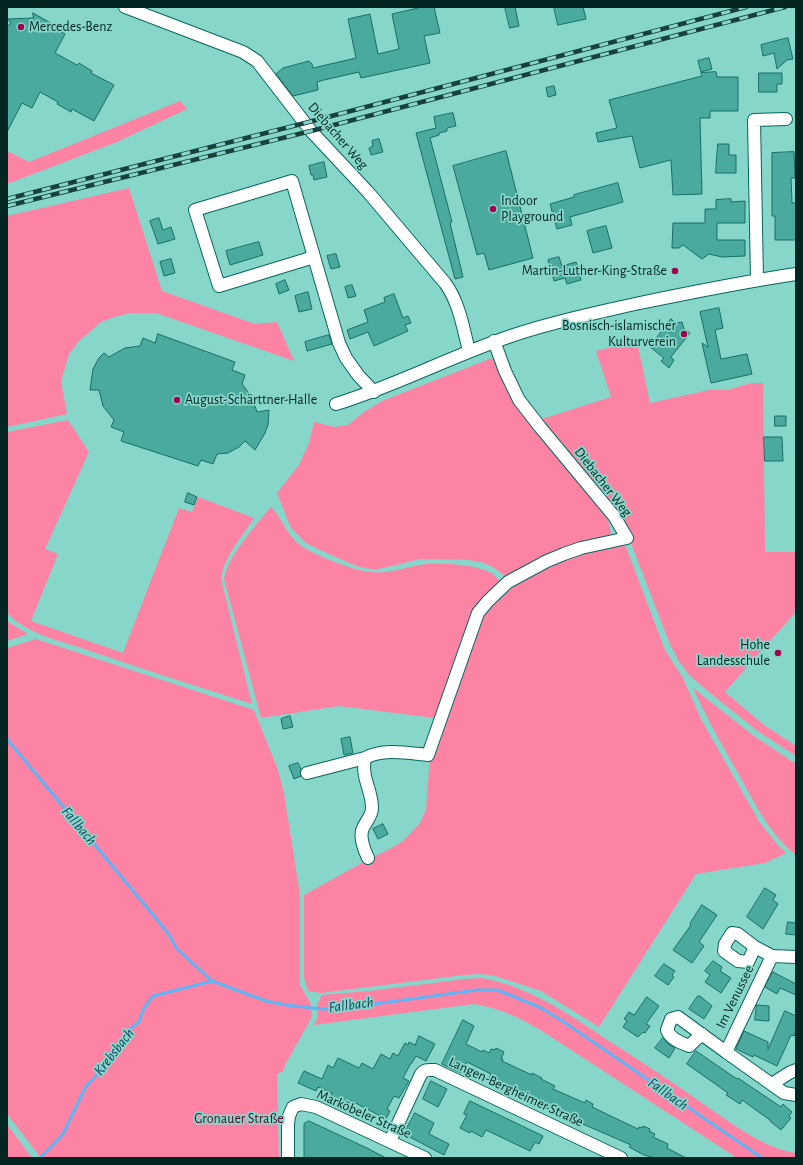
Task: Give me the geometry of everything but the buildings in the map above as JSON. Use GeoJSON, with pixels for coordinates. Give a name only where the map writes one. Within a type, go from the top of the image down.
{"type":"FeatureCollection","features":[{"type":"Feature","properties":{"kind":"street","name":"Diebacher Weg"},"geometry":{"type":"LineString","coordinates":[[125,7],[243,52],[257,61],[311,131],[368,192],[448,287],[455,300],[469,351]]}},
{"type":"Feature","properties":{"kind":"street"},"geometry":{"type":"LineString","coordinates":[[757,280],[754,120],[786,119]]}},
{"type":"Feature","properties":{"kind":"street"},"geometry":{"type":"LineString","coordinates":[[314,257],[219,286],[195,210],[292,181],[339,343],[346,358],[358,375],[374,392]]}},
{"type":"Feature","properties":{"kind":"street"},"geometry":{"type":"LineString","coordinates":[[336,404],[374,392],[494,341],[578,316],[698,291],[796,274]]}},
{"type":"Feature","properties":{"kind":"street","name":"Diebacher Weg"},"geometry":{"type":"LineString","coordinates":[[307,774],[371,755],[394,752],[428,755],[478,613],[488,601],[508,582],[564,554],[581,548],[627,538],[614,516],[540,428],[519,400],[505,371],[494,341]]}},
{"type":"Feature","properties":{"kind":"street"},"geometry":{"type":"LineString","coordinates":[[365,758],[363,767],[364,775],[372,808],[371,814],[362,829],[362,836],[368,858]]}},
{"type":"Feature","properties":{"kind":"street","name":"Im Venussee"},"geometry":{"type":"LineString","coordinates":[[755,947],[772,956],[796,957]]}},
{"type":"Feature","properties":{"kind":"street","name":"Im Venussee"},"geometry":{"type":"LineString","coordinates":[[726,1052],[772,956]]}},
{"type":"Feature","properties":{"kind":"street","name":"Im Venussee"},"geometry":{"type":"LineString","coordinates":[[702,1034],[784,1093],[796,1095]]}},
{"type":"Feature","properties":{"kind":"street","name":"Langen-Bergheimer Straße"},"geometry":{"type":"LineString","coordinates":[[390,1141],[421,1074],[424,1071],[435,1070],[621,1158]]}},
{"type":"Feature","properties":{"kind":"street"},"geometry":{"type":"LineString","coordinates":[[772,1084],[796,1070]]}},
{"type":"Feature","properties":{"kind":"street","name":"Marköbeler Straße"},"geometry":{"type":"LineString","coordinates":[[288,1158],[289,1116],[295,1105],[309,1105],[316,1107],[425,1158]]}},
{"type":"Feature","properties":{"kind":"green space"},"geometry":{"type":"Polygon","coordinates":[[[180,101],[187,109],[117,142],[7,184],[7,151],[29,162],[180,101]]]}},
{"type":"Feature","properties":{"kind":"green space"},"geometry":{"type":"Polygon","coordinates":[[[129,188],[162,291],[255,324],[277,322],[294,361],[156,313],[130,313],[101,322],[78,342],[69,354],[61,381],[67,414],[7,427],[7,216],[129,188]]]}},
{"type":"Feature","properties":{"kind":"green space"},"geometry":{"type":"Polygon","coordinates":[[[637,341],[650,403],[709,390],[728,390],[750,383],[763,383],[765,552],[796,552],[796,599],[794,614],[725,692],[764,725],[796,746],[796,756],[759,732],[689,675],[678,660],[669,642],[629,538],[539,420],[611,397],[596,351],[637,341]]]}},
{"type":"Feature","properties":{"kind":"green space"},"geometry":{"type":"Polygon","coordinates":[[[492,358],[516,406],[535,432],[584,487],[608,520],[611,533],[603,539],[508,578],[493,567],[481,562],[468,560],[420,559],[378,569],[356,566],[306,543],[291,528],[277,493],[299,465],[309,443],[314,422],[335,427],[348,425],[364,412],[382,401],[492,358]]]}},
{"type":"Feature","properties":{"kind":"green space"},"geometry":{"type":"Polygon","coordinates":[[[68,420],[89,452],[45,549],[58,554],[31,621],[123,653],[179,508],[192,512],[198,497],[254,518],[234,547],[226,562],[221,579],[252,704],[43,636],[24,626],[7,613],[7,432],[68,420]]]}},
{"type":"Feature","properties":{"kind":"green space"},"geometry":{"type":"Polygon","coordinates":[[[271,507],[293,538],[303,547],[317,555],[346,566],[364,571],[377,572],[426,564],[456,564],[484,570],[495,576],[502,583],[470,622],[435,718],[339,706],[261,718],[224,579],[226,570],[236,551],[271,507]]]}},
{"type":"Feature","properties":{"kind":"green space"},"geometry":{"type":"Polygon","coordinates":[[[619,544],[626,547],[665,650],[683,678],[701,719],[760,823],[786,853],[765,863],[696,874],[599,1027],[541,991],[495,976],[481,974],[321,993],[308,991],[304,978],[304,895],[403,841],[420,823],[426,810],[430,755],[481,614],[510,584],[565,557],[619,544]]]}},
{"type":"Feature","properties":{"kind":"green space"},"geometry":{"type":"Polygon","coordinates":[[[7,621],[28,634],[7,641],[7,621]]]}},
{"type":"Feature","properties":{"kind":"green space","name":"Gronauer Straße"},"geometry":{"type":"Polygon","coordinates":[[[36,639],[254,710],[278,770],[284,793],[300,895],[300,985],[311,1004],[312,1017],[283,1071],[277,1074],[279,1158],[41,1158],[7,1114],[7,648],[36,639]]]}},
{"type":"Feature","properties":{"kind":"green space"},"geometry":{"type":"Polygon","coordinates":[[[693,688],[754,736],[796,764],[796,855],[786,847],[763,817],[714,731],[693,688]]]}},
{"type":"Feature","properties":{"kind":"green space"},"geometry":{"type":"Polygon","coordinates":[[[482,978],[500,982],[533,995],[564,1012],[658,1073],[737,1127],[760,1141],[784,1151],[796,1153],[796,1158],[737,1158],[542,1031],[493,1008],[474,1004],[314,1025],[318,1016],[317,1005],[322,995],[482,978]]]}},
{"type":"Feature","properties":{"kind":"green space"},"geometry":{"type":"Polygon","coordinates":[[[7,1124],[29,1154],[33,1158],[7,1158],[7,1124]]]}},
{"type":"Feature","properties":{"kind":"waterway","name":"Fallbach"},"geometry":{"type":"LineString","coordinates":[[7,739],[168,933],[177,949],[212,981],[266,1001],[322,1009],[345,1008],[477,990],[497,990],[541,1008],[564,1022],[762,1158]]}},
{"type":"Feature","properties":{"kind":"waterway","name":"Krebsbach"},"geometry":{"type":"LineString","coordinates":[[40,1158],[63,1134],[85,1088],[118,1051],[126,1032],[139,1022],[144,1008],[153,996],[212,981]]}},
{"type":"Feature","properties":{"kind":"railway"},"geometry":{"type":"LineString","coordinates":[[7,199],[305,123],[746,7]]}},
{"type":"Feature","properties":{"kind":"railway"},"geometry":{"type":"LineString","coordinates":[[7,206],[311,131],[785,7]]}},
{"type":"Feature","properties":{"kind":"place","name":"Mercedes-Benz"},"geometry":{"type":"Point","coordinates":[21,27]}},
{"type":"Feature","properties":{"kind":"place","name":"Indoor Playground"},"geometry":{"type":"Point","coordinates":[493,209]}},
{"type":"Feature","properties":{"kind":"place","name":"Martin-Luther-King-Straße"},"geometry":{"type":"Point","coordinates":[675,271]}},
{"type":"Feature","properties":{"kind":"place","name":"Bosnisch-islamischer Kulturverein"},"geometry":{"type":"Point","coordinates":[684,334]}},
{"type":"Feature","properties":{"kind":"place","name":"August-Schärttner-Halle"},"geometry":{"type":"Point","coordinates":[177,400]}},
{"type":"Feature","properties":{"kind":"place","name":"Hohe Landesschule"},"geometry":{"type":"Point","coordinates":[778,653]}}]}
